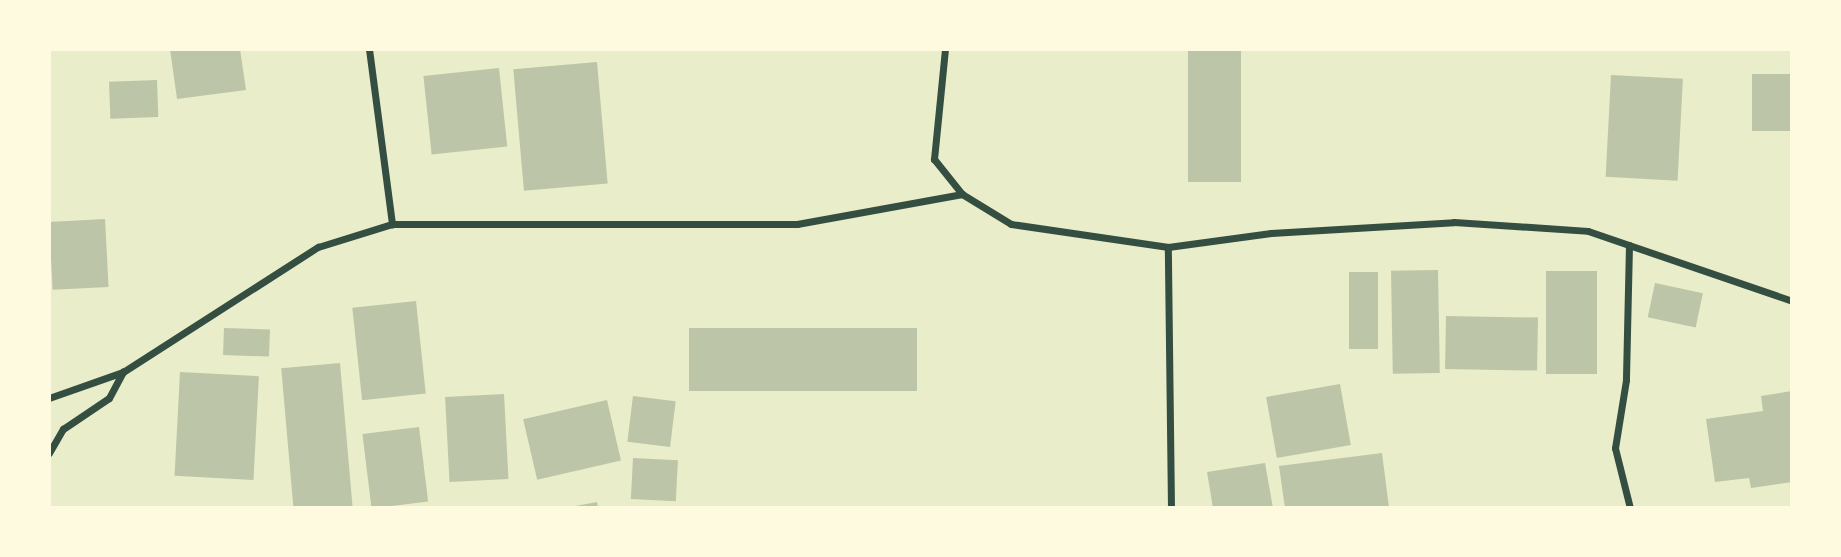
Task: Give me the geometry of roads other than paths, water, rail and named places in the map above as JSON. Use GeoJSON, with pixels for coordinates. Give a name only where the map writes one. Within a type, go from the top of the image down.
{"type":"FeatureCollection","features":[{"type":"Feature","properties":{"kind":"street"},"geometry":{"type":"LineString","coordinates":[[369,49],[392,224]]}},
{"type":"Feature","properties":{"kind":"street"},"geometry":{"type":"LineString","coordinates":[[945,49],[934,159],[962,194],[1011,224],[1168,247],[1271,233],[1454,222],[1588,231],[1792,301]]}},
{"type":"Feature","properties":{"kind":"street"},"geometry":{"type":"LineString","coordinates":[[49,398],[123,372],[318,247],[392,224],[797,224],[962,194]]}},
{"type":"Feature","properties":{"kind":"street"},"geometry":{"type":"LineString","coordinates":[[1629,245],[1626,380],[1615,448],[1630,508]]}},
{"type":"Feature","properties":{"kind":"street"},"geometry":{"type":"LineString","coordinates":[[1168,247],[1171,508]]}},
{"type":"Feature","properties":{"kind":"street"},"geometry":{"type":"LineString","coordinates":[[49,453],[63,429],[109,398],[123,372]]}}]}
